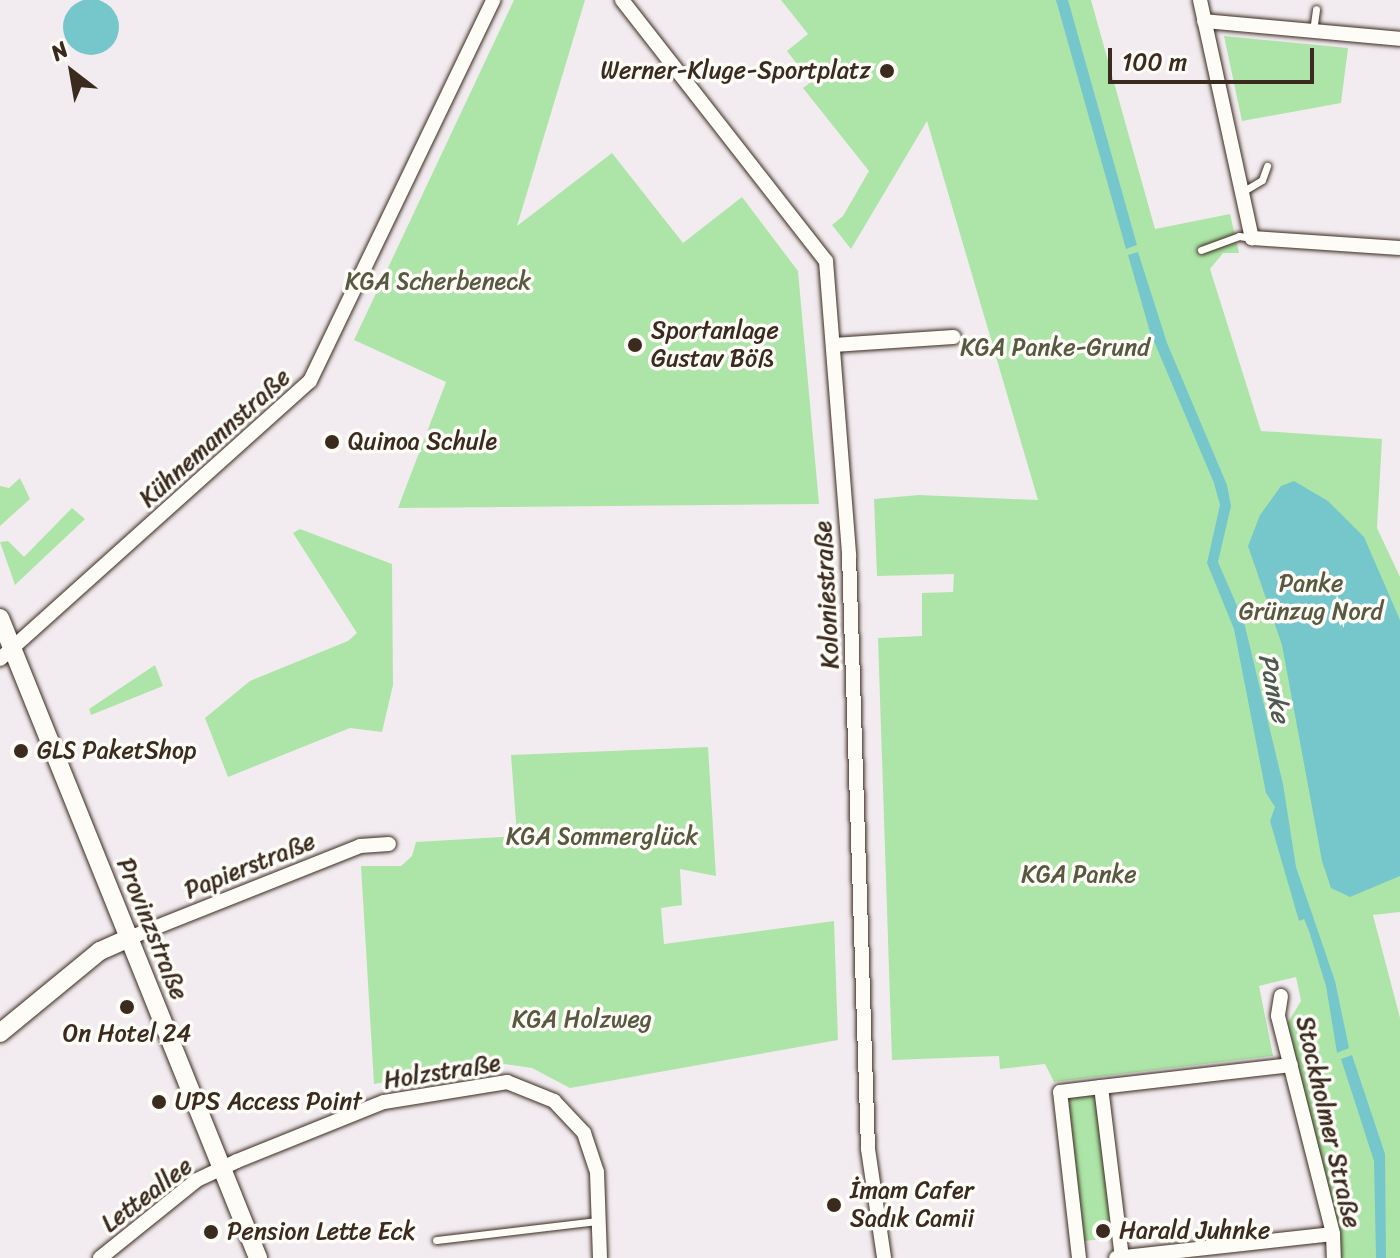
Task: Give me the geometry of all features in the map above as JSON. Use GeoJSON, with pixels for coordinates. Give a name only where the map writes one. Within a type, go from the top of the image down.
{"type":"FeatureCollection","features":[{"type":"Feature","properties":{"kind":"main road","name":"Provinzstraße"},"geometry":{"type":"LineString","coordinates":[[0,618],[6,655],[129,938],[258,1258]]}},
{"type":"Feature","properties":{"kind":"main road"},"geometry":{"type":"LineString","coordinates":[[0,1033],[100,951],[129,938]]}},
{"type":"Feature","properties":{"kind":"street","name":"Kühnemannstraße"},"geometry":{"type":"LineString","coordinates":[[6,655],[310,381],[493,0]]}},
{"type":"Feature","properties":{"kind":"street","name":"Koloniestraße"},"geometry":{"type":"LineString","coordinates":[[622,0],[826,261],[849,555],[868,1153],[884,1258]]}},
{"type":"Feature","properties":{"kind":"street"},"geometry":{"type":"LineString","coordinates":[[1200,0],[1252,238],[1400,248]]}},
{"type":"Feature","properties":{"kind":"street"},"geometry":{"type":"LineString","coordinates":[[1204,21],[1400,39]]}},
{"type":"Feature","properties":{"kind":"street"},"geometry":{"type":"LineString","coordinates":[[833,345],[954,337]]}},
{"type":"Feature","properties":{"kind":"street","name":"Papierstraße"},"geometry":{"type":"LineString","coordinates":[[129,938],[360,846],[389,844]]}},
{"type":"Feature","properties":{"kind":"street","name":"Stockholmer Straße"},"geometry":{"type":"LineString","coordinates":[[1281,996],[1278,1016],[1333,1234],[1334,1258]]}},
{"type":"Feature","properties":{"kind":"street"},"geometry":{"type":"LineString","coordinates":[[1079,1258],[1060,1092],[1291,1065]]}},
{"type":"Feature","properties":{"kind":"street","name":"Holzstraße"},"geometry":{"type":"LineString","coordinates":[[222,1168],[384,1102],[507,1082],[536,1090],[574,1119],[595,1162],[600,1258]]}},
{"type":"Feature","properties":{"kind":"street"},"geometry":{"type":"LineString","coordinates":[[1101,1087],[1122,1257]]}},
{"type":"Feature","properties":{"kind":"street","name":"Letteallee"},"geometry":{"type":"LineString","coordinates":[[100,1258],[197,1180],[222,1168]]}},
{"type":"Feature","properties":{"kind":"street"},"geometry":{"type":"LineString","coordinates":[[1116,1258],[1333,1234]]}},
{"type":"Feature","properties":{"kind":"lane"},"geometry":{"type":"LineString","coordinates":[[1313,31],[1316,9]]}},
{"type":"Feature","properties":{"kind":"lane"},"geometry":{"type":"LineString","coordinates":[[1242,192],[1262,180],[1267,166]]}},
{"type":"Feature","properties":{"kind":"lane"},"geometry":{"type":"LineString","coordinates":[[1201,250],[1239,236],[1252,238]]}},
{"type":"Feature","properties":{"kind":"lane"},"geometry":{"type":"LineString","coordinates":[[436,1240],[598,1221]]}},
{"type":"Feature","properties":{"kind":"green space","name":"Sportanlage Gustav Böß"},"geometry":{"type":"Polygon","coordinates":[[[514,0],[585,0],[517,226],[612,153],[683,243],[742,197],[798,271],[819,504],[398,508],[446,382],[354,340],[514,0]]]}},
{"type":"Feature","properties":{"kind":"green space"},"geometry":{"type":"Polygon","coordinates":[[[781,0],[1091,0],[1155,229],[1230,214],[1239,253],[1223,253],[1210,269],[1261,431],[1382,439],[1377,528],[1400,577],[1400,912],[1373,915],[1400,1018],[1400,1258],[1339,1258],[1287,1024],[1301,1001],[1296,977],[1259,986],[1273,1056],[1054,1082],[1045,1064],[1000,1069],[999,1056],[892,1060],[878,638],[922,636],[922,593],[953,592],[954,574],[877,576],[874,499],[919,495],[1038,500],[927,121],[851,249],[832,225],[843,216],[869,171],[803,88],[811,82],[787,51],[808,34],[781,0]]]}},
{"type":"Feature","properties":{"kind":"green space"},"geometry":{"type":"Polygon","coordinates":[[[1224,36],[1348,48],[1341,103],[1242,121],[1224,36]]]}},
{"type":"Feature","properties":{"kind":"green space"},"geometry":{"type":"Polygon","coordinates":[[[20,478],[30,499],[0,526],[0,486],[9,488],[20,478]]]}},
{"type":"Feature","properties":{"kind":"green space"},"geometry":{"type":"Polygon","coordinates":[[[72,508],[85,519],[15,585],[0,542],[8,541],[24,557],[72,508]]]}},
{"type":"Feature","properties":{"kind":"green space"},"geometry":{"type":"Polygon","coordinates":[[[300,529],[392,564],[393,685],[382,732],[350,728],[228,777],[205,718],[250,681],[348,641],[357,633],[293,533],[300,529]]]}},
{"type":"Feature","properties":{"kind":"green space"},"geometry":{"type":"Polygon","coordinates":[[[155,665],[163,686],[91,715],[89,709],[155,665]]]}},
{"type":"Feature","properties":{"kind":"green space"},"geometry":{"type":"Polygon","coordinates":[[[708,747],[716,876],[680,869],[682,905],[661,908],[664,944],[834,921],[838,1040],[570,1088],[532,1068],[497,1063],[374,1084],[361,866],[401,866],[412,856],[416,842],[517,836],[511,755],[708,747]]]}},
{"type":"Feature","properties":{"kind":"green space"},"geometry":{"type":"Polygon","coordinates":[[[1096,1094],[1112,1238],[1084,1241],[1068,1097],[1096,1094]]]}},
{"type":"Feature","properties":{"kind":"water"},"geometry":{"type":"Polygon","coordinates":[[[91,-1],[111,7],[119,27],[111,47],[91,55],[71,47],[63,27],[71,7],[91,-1]]]}},
{"type":"Feature","properties":{"kind":"water"},"geometry":{"type":"Polygon","coordinates":[[[1056,0],[1068,0],[1137,245],[1126,249],[1056,0]]]}},
{"type":"Feature","properties":{"kind":"water"},"geometry":{"type":"Polygon","coordinates":[[[1138,252],[1167,343],[1227,485],[1231,506],[1218,562],[1244,622],[1283,784],[1296,867],[1335,981],[1349,1048],[1337,1053],[1326,986],[1309,931],[1304,919],[1299,921],[1270,821],[1275,807],[1266,793],[1234,629],[1207,563],[1220,505],[1214,483],[1150,332],[1128,255],[1138,252]]]}},
{"type":"Feature","properties":{"kind":"water"},"geometry":{"type":"Polygon","coordinates":[[[1294,481],[1328,501],[1364,537],[1400,620],[1400,876],[1350,897],[1331,888],[1322,861],[1282,645],[1248,546],[1260,515],[1281,486],[1294,481]]]}},
{"type":"Feature","properties":{"kind":"water"},"geometry":{"type":"Polygon","coordinates":[[[1352,1055],[1385,1154],[1386,1258],[1376,1258],[1374,1161],[1341,1059],[1352,1055]]]}},
{"type":"Feature","properties":{"kind":"place","name":"Werner-Kluge-Sportplatz"},"geometry":{"type":"Point","coordinates":[887,71]}},
{"type":"Feature","properties":{"kind":"place","name":"Sportanlage Gustav Böß"},"geometry":{"type":"Point","coordinates":[635,345]}},
{"type":"Feature","properties":{"kind":"place","name":"Quinoa Schule"},"geometry":{"type":"Point","coordinates":[332,442]}},
{"type":"Feature","properties":{"kind":"place","name":"GLS PaketShop"},"geometry":{"type":"Point","coordinates":[21,751]}},
{"type":"Feature","properties":{"kind":"place","name":"On Hotel 24"},"geometry":{"type":"Point","coordinates":[127,1007]}},
{"type":"Feature","properties":{"kind":"place","name":"UPS Access Point"},"geometry":{"type":"Point","coordinates":[159,1102]}},
{"type":"Feature","properties":{"kind":"place","name":"İmam Cafer Sadık Camii"},"geometry":{"type":"Point","coordinates":[834,1205]}},
{"type":"Feature","properties":{"kind":"place","name":"Harald Juhnke"},"geometry":{"type":"Point","coordinates":[1103,1231]}},
{"type":"Feature","properties":{"kind":"place","name":"Pension Lette Eck"},"geometry":{"type":"Point","coordinates":[211,1232]}},
{"type":"Feature","properties":{"kind":"park label","name":"KGA Scherbeneck"},"geometry":{"type":"Point","coordinates":[438,282]}},
{"type":"Feature","properties":{"kind":"park label","name":"KGA Panke-Grund"},"geometry":{"type":"Point","coordinates":[1055,348]}},
{"type":"Feature","properties":{"kind":"park label","name":"Panke Grünzug Nord"},"geometry":{"type":"Point","coordinates":[1311,598]}},
{"type":"Feature","properties":{"kind":"park label","name":"KGA Sommerglück"},"geometry":{"type":"Point","coordinates":[602,837]}},
{"type":"Feature","properties":{"kind":"park label","name":"KGA Panke"},"geometry":{"type":"Point","coordinates":[1079,875]}},
{"type":"Feature","properties":{"kind":"park label","name":"KGA Holzweg"},"geometry":{"type":"Point","coordinates":[582,1020]}},
{"type":"Feature","properties":{"kind":"water label","name":"Panke"},"geometry":{"type":"Point","coordinates":[1274,688]}}]}
